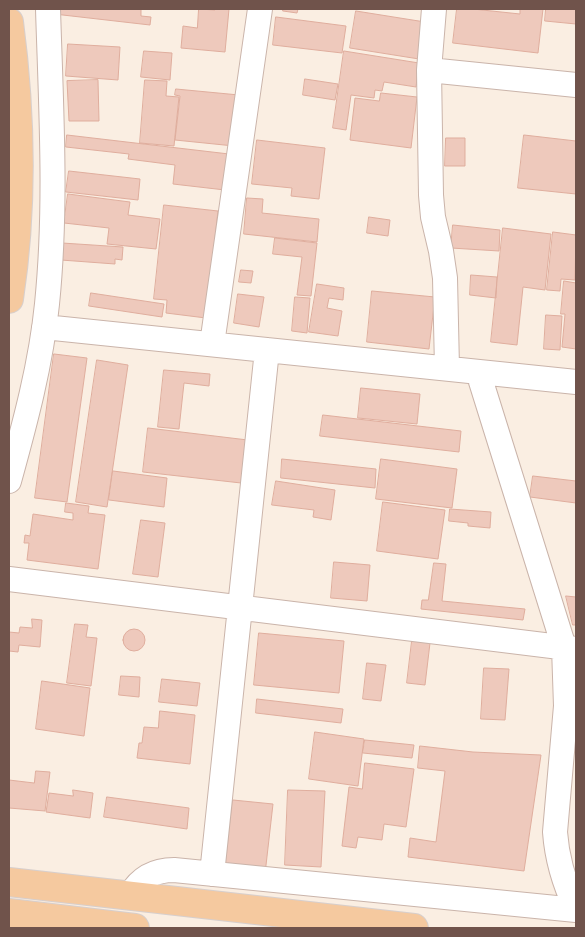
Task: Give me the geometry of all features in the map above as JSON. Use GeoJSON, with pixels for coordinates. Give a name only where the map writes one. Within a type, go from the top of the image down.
{"type":"FeatureCollection","features":[{"type":"Feature","properties":{"kind":"main road"},"geometry":{"type":"LineString","coordinates":[[9,22],[18,127],[19,181],[9,299]]}},
{"type":"Feature","properties":{"kind":"main road"},"geometry":{"type":"LineString","coordinates":[[9,882],[414,928]]}},
{"type":"Feature","properties":{"kind":"main road"},"geometry":{"type":"LineString","coordinates":[[9,913],[135,928]]}},
{"type":"Feature","properties":{"kind":"street"},"geometry":{"type":"LineString","coordinates":[[9,481],[28,410],[44,327],[50,266],[48,9]]}},
{"type":"Feature","properties":{"kind":"street"},"geometry":{"type":"LineString","coordinates":[[212,344],[260,9]]}},
{"type":"Feature","properties":{"kind":"street"},"geometry":{"type":"LineString","coordinates":[[434,9],[429,70],[431,206],[444,265],[447,368]]}},
{"type":"Feature","properties":{"kind":"street"},"geometry":{"type":"LineString","coordinates":[[429,70],[576,85]]}},
{"type":"Feature","properties":{"kind":"street"},"geometry":{"type":"LineString","coordinates":[[44,327],[576,382]]}},
{"type":"Feature","properties":{"kind":"street"},"geometry":{"type":"LineString","coordinates":[[212,874],[267,350]]}},
{"type":"Feature","properties":{"kind":"street"},"geometry":{"type":"LineString","coordinates":[[130,895],[141,880],[156,872],[174,870],[576,909],[561,872],[556,849],[555,832],[570,648],[478,372]]}},
{"type":"Feature","properties":{"kind":"street"},"geometry":{"type":"LineString","coordinates":[[9,579],[570,648]]}},
{"type":"Feature","properties":{"kind":"building"},"geometry":{"type":"Polygon","coordinates":[[[55,9],[141,9],[141,16],[151,17],[150,25],[54,14],[55,9]]]}},
{"type":"Feature","properties":{"kind":"building"},"geometry":{"type":"Polygon","coordinates":[[[199,9],[229,9],[225,52],[181,48],[183,26],[197,28],[199,9]]]}},
{"type":"Feature","properties":{"kind":"building"},"geometry":{"type":"Polygon","coordinates":[[[283,9],[298,9],[297,13],[283,11],[283,9]]]}},
{"type":"Feature","properties":{"kind":"building"},"geometry":{"type":"Polygon","coordinates":[[[457,9],[520,14],[520,9],[543,9],[538,53],[453,43],[457,9]]]}},
{"type":"Feature","properties":{"kind":"building"},"geometry":{"type":"Polygon","coordinates":[[[546,9],[576,9],[576,24],[545,21],[546,9]]]}},
{"type":"Feature","properties":{"kind":"building"},"geometry":{"type":"Polygon","coordinates":[[[356,11],[425,22],[419,59],[350,48],[356,11]]]}},
{"type":"Feature","properties":{"kind":"building"},"geometry":{"type":"Polygon","coordinates":[[[276,17],[346,26],[342,53],[273,45],[276,17]]]}},
{"type":"Feature","properties":{"kind":"building"},"geometry":{"type":"Polygon","coordinates":[[[68,44],[120,47],[118,80],[66,76],[68,44]]]}},
{"type":"Feature","properties":{"kind":"building"},"geometry":{"type":"Polygon","coordinates":[[[144,51],[172,53],[170,80],[141,77],[144,51]]]}},
{"type":"Feature","properties":{"kind":"building"},"geometry":{"type":"Polygon","coordinates":[[[344,51],[419,63],[416,87],[384,82],[382,91],[375,90],[374,98],[351,95],[346,130],[333,128],[344,51]]]}},
{"type":"Feature","properties":{"kind":"building"},"geometry":{"type":"Polygon","coordinates":[[[305,79],[338,84],[335,100],[303,95],[305,79]]]}},
{"type":"Feature","properties":{"kind":"building"},"geometry":{"type":"Polygon","coordinates":[[[98,80],[99,121],[69,121],[67,81],[98,80]]]}},
{"type":"Feature","properties":{"kind":"building"},"geometry":{"type":"Polygon","coordinates":[[[145,80],[167,81],[166,96],[179,97],[174,146],[140,143],[145,80]]]}},
{"type":"Feature","properties":{"kind":"building"},"geometry":{"type":"Polygon","coordinates":[[[176,89],[239,95],[234,146],[175,140],[180,96],[175,95],[176,89]]]}},
{"type":"Feature","properties":{"kind":"building"},"geometry":{"type":"Polygon","coordinates":[[[381,93],[417,97],[411,148],[350,140],[355,98],[379,101],[381,93]]]}},
{"type":"Feature","properties":{"kind":"building"},"geometry":{"type":"Polygon","coordinates":[[[67,135],[229,154],[225,190],[173,184],[175,165],[128,159],[129,154],[66,147],[67,135]]]}},
{"type":"Feature","properties":{"kind":"building"},"geometry":{"type":"Polygon","coordinates":[[[524,135],[576,141],[576,194],[518,188],[524,135]]]}},
{"type":"Feature","properties":{"kind":"building"},"geometry":{"type":"Polygon","coordinates":[[[446,138],[465,138],[465,166],[445,166],[446,138]]]}},
{"type":"Feature","properties":{"kind":"building"},"geometry":{"type":"Polygon","coordinates":[[[257,140],[325,148],[319,199],[291,196],[292,188],[252,184],[257,140]]]}},
{"type":"Feature","properties":{"kind":"building"},"geometry":{"type":"Polygon","coordinates":[[[69,171],[140,179],[138,200],[66,192],[69,171]]]}},
{"type":"Feature","properties":{"kind":"building"},"geometry":{"type":"Polygon","coordinates":[[[68,194],[130,202],[128,215],[160,219],[156,249],[107,244],[109,228],[64,223],[68,194]]]}},
{"type":"Feature","properties":{"kind":"building"},"geometry":{"type":"Polygon","coordinates":[[[247,198],[263,199],[262,213],[319,219],[317,242],[244,234],[247,198]]]}},
{"type":"Feature","properties":{"kind":"building"},"geometry":{"type":"Polygon","coordinates":[[[164,205],[218,211],[206,318],[166,313],[167,300],[154,299],[164,205]]]}},
{"type":"Feature","properties":{"kind":"building"},"geometry":{"type":"Polygon","coordinates":[[[369,217],[390,220],[388,236],[367,233],[369,217]]]}},
{"type":"Feature","properties":{"kind":"building"},"geometry":{"type":"Polygon","coordinates":[[[453,225],[500,230],[499,251],[451,248],[453,225]]]}},
{"type":"Feature","properties":{"kind":"building"},"geometry":{"type":"Polygon","coordinates":[[[503,228],[551,234],[545,290],[523,287],[517,345],[491,342],[503,228]]]}},
{"type":"Feature","properties":{"kind":"building"},"geometry":{"type":"Polygon","coordinates":[[[553,232],[576,235],[575,280],[561,279],[560,291],[547,290],[553,232]]]}},
{"type":"Feature","properties":{"kind":"building"},"geometry":{"type":"Polygon","coordinates":[[[275,238],[317,243],[311,296],[297,295],[302,257],[273,254],[275,238]]]}},
{"type":"Feature","properties":{"kind":"building"},"geometry":{"type":"Polygon","coordinates":[[[62,243],[123,247],[122,260],[115,259],[115,264],[61,260],[62,243]]]}},
{"type":"Feature","properties":{"kind":"building"},"geometry":{"type":"Polygon","coordinates":[[[241,270],[253,271],[251,283],[239,282],[241,270]]]}},
{"type":"Feature","properties":{"kind":"building"},"geometry":{"type":"Polygon","coordinates":[[[471,275],[497,277],[496,298],[470,295],[471,275]]]}},
{"type":"Feature","properties":{"kind":"building"},"geometry":{"type":"Polygon","coordinates":[[[564,281],[576,283],[576,349],[562,347],[565,314],[561,314],[564,281]]]}},
{"type":"Feature","properties":{"kind":"building"},"geometry":{"type":"Polygon","coordinates":[[[317,284],[344,288],[343,300],[329,298],[327,308],[342,311],[338,336],[309,332],[317,284]]]}},
{"type":"Feature","properties":{"kind":"building"},"geometry":{"type":"Polygon","coordinates":[[[372,291],[435,297],[429,349],[367,342],[372,291]]]}},
{"type":"Feature","properties":{"kind":"building"},"geometry":{"type":"Polygon","coordinates":[[[91,293],[164,304],[162,317],[89,306],[91,293]]]}},
{"type":"Feature","properties":{"kind":"building"},"geometry":{"type":"Polygon","coordinates":[[[238,294],[264,297],[259,327],[234,323],[238,294]]]}},
{"type":"Feature","properties":{"kind":"building"},"geometry":{"type":"Polygon","coordinates":[[[295,297],[310,298],[307,333],[292,331],[295,297]]]}},
{"type":"Feature","properties":{"kind":"building"},"geometry":{"type":"Polygon","coordinates":[[[546,315],[562,316],[560,350],[544,349],[546,315]]]}},
{"type":"Feature","properties":{"kind":"building"},"geometry":{"type":"Polygon","coordinates":[[[54,354],[87,358],[67,502],[35,498],[54,354]]]}},
{"type":"Feature","properties":{"kind":"building"},"geometry":{"type":"Polygon","coordinates":[[[97,360],[128,365],[107,507],[76,502],[97,360]]]}},
{"type":"Feature","properties":{"kind":"building"},"geometry":{"type":"Polygon","coordinates":[[[164,370],[210,374],[209,386],[184,383],[179,429],[158,427],[164,370]]]}},
{"type":"Feature","properties":{"kind":"building"},"geometry":{"type":"Polygon","coordinates":[[[361,388],[420,394],[417,424],[358,418],[361,388]]]}},
{"type":"Feature","properties":{"kind":"building"},"geometry":{"type":"Polygon","coordinates":[[[323,415],[461,431],[459,452],[320,436],[323,415]]]}},
{"type":"Feature","properties":{"kind":"building"},"geometry":{"type":"Polygon","coordinates":[[[148,428],[256,441],[250,484],[143,472],[148,428]]]}},
{"type":"Feature","properties":{"kind":"building"},"geometry":{"type":"Polygon","coordinates":[[[282,459],[376,469],[375,488],[281,478],[282,459]]]}},
{"type":"Feature","properties":{"kind":"building"},"geometry":{"type":"Polygon","coordinates":[[[381,459],[457,469],[452,508],[376,499],[381,459]]]}},
{"type":"Feature","properties":{"kind":"building"},"geometry":{"type":"Polygon","coordinates":[[[113,471],[167,478],[164,507],[109,500],[113,471]]]}},
{"type":"Feature","properties":{"kind":"building"},"geometry":{"type":"Polygon","coordinates":[[[533,476],[576,481],[576,503],[530,497],[533,476]]]}},
{"type":"Feature","properties":{"kind":"building"},"geometry":{"type":"Polygon","coordinates":[[[276,481],[335,490],[331,520],[313,517],[314,510],[272,505],[276,481]]]}},
{"type":"Feature","properties":{"kind":"building"},"geometry":{"type":"Polygon","coordinates":[[[383,502],[445,510],[438,559],[377,551],[383,502]]]}},
{"type":"Feature","properties":{"kind":"building"},"geometry":{"type":"Polygon","coordinates":[[[66,503],[89,506],[88,513],[105,515],[98,569],[27,560],[29,543],[24,543],[25,535],[30,536],[33,514],[73,520],[73,513],[65,512],[66,503]]]}},
{"type":"Feature","properties":{"kind":"building"},"geometry":{"type":"Polygon","coordinates":[[[450,509],[491,512],[490,528],[468,526],[468,523],[449,521],[450,509]]]}},
{"type":"Feature","properties":{"kind":"building"},"geometry":{"type":"Polygon","coordinates":[[[141,520],[165,523],[158,577],[133,574],[141,520]]]}},
{"type":"Feature","properties":{"kind":"building"},"geometry":{"type":"Polygon","coordinates":[[[334,562],[370,565],[367,601],[331,598],[334,562]]]}},
{"type":"Feature","properties":{"kind":"building"},"geometry":{"type":"Polygon","coordinates":[[[434,563],[446,564],[442,601],[525,609],[523,620],[421,609],[422,600],[428,600],[434,563]]]}},
{"type":"Feature","properties":{"kind":"building"},"geometry":{"type":"Polygon","coordinates":[[[566,596],[576,597],[576,625],[573,625],[566,596]]]}},
{"type":"Feature","properties":{"kind":"building"},"geometry":{"type":"Polygon","coordinates":[[[32,619],[42,620],[40,647],[19,645],[18,652],[9,651],[9,632],[19,633],[20,627],[32,628],[32,619]]]}},
{"type":"Feature","properties":{"kind":"building"},"geometry":{"type":"Polygon","coordinates":[[[75,624],[88,625],[86,637],[97,638],[91,686],[67,683],[75,624]]]}},
{"type":"Feature","properties":{"kind":"building"},"geometry":{"type":"Polygon","coordinates":[[[134,629],[142,632],[145,640],[142,648],[134,651],[126,648],[123,640],[126,632],[134,629]]]}},
{"type":"Feature","properties":{"kind":"building"},"geometry":{"type":"Polygon","coordinates":[[[259,633],[344,641],[339,693],[254,685],[259,633]]]}},
{"type":"Feature","properties":{"kind":"building"},"geometry":{"type":"Polygon","coordinates":[[[412,641],[430,643],[425,685],[407,683],[412,641]]]}},
{"type":"Feature","properties":{"kind":"building"},"geometry":{"type":"Polygon","coordinates":[[[367,663],[386,665],[381,701],[363,699],[367,663]]]}},
{"type":"Feature","properties":{"kind":"building"},"geometry":{"type":"Polygon","coordinates":[[[484,668],[509,669],[505,720],[481,719],[484,668]]]}},
{"type":"Feature","properties":{"kind":"building"},"geometry":{"type":"Polygon","coordinates":[[[121,676],[140,677],[139,697],[119,695],[121,676]]]}},
{"type":"Feature","properties":{"kind":"building"},"geometry":{"type":"Polygon","coordinates":[[[162,679],[200,683],[197,706],[159,702],[162,679]]]}},
{"type":"Feature","properties":{"kind":"building"},"geometry":{"type":"Polygon","coordinates":[[[42,681],[90,688],[84,736],[36,729],[42,681]]]}},
{"type":"Feature","properties":{"kind":"building"},"geometry":{"type":"Polygon","coordinates":[[[257,699],[343,709],[341,723],[256,713],[257,699]]]}},
{"type":"Feature","properties":{"kind":"building"},"geometry":{"type":"Polygon","coordinates":[[[160,711],[195,715],[190,764],[137,758],[139,743],[142,743],[144,727],[158,728],[160,711]]]}},
{"type":"Feature","properties":{"kind":"building"},"geometry":{"type":"Polygon","coordinates":[[[315,732],[364,739],[358,786],[309,779],[315,732]]]}},
{"type":"Feature","properties":{"kind":"building"},"geometry":{"type":"Polygon","coordinates":[[[365,740],[414,745],[412,758],[363,753],[365,740]]]}},
{"type":"Feature","properties":{"kind":"building"},"geometry":{"type":"Polygon","coordinates":[[[420,746],[473,752],[541,755],[524,871],[408,857],[410,838],[436,842],[445,771],[418,768],[420,746]]]}},
{"type":"Feature","properties":{"kind":"building"},"geometry":{"type":"Polygon","coordinates":[[[365,763],[414,769],[406,827],[384,824],[382,840],[358,837],[356,848],[342,846],[349,787],[362,789],[365,763]]]}},
{"type":"Feature","properties":{"kind":"building"},"geometry":{"type":"Polygon","coordinates":[[[36,771],[50,772],[45,811],[9,808],[9,780],[34,783],[36,771]]]}},
{"type":"Feature","properties":{"kind":"building"},"geometry":{"type":"Polygon","coordinates":[[[73,790],[93,793],[90,818],[46,812],[49,793],[73,796],[73,790]]]}},
{"type":"Feature","properties":{"kind":"building"},"geometry":{"type":"Polygon","coordinates":[[[288,790],[325,791],[321,867],[285,865],[288,790]]]}},
{"type":"Feature","properties":{"kind":"building"},"geometry":{"type":"Polygon","coordinates":[[[107,797],[189,808],[187,829],[104,817],[107,797]]]}},
{"type":"Feature","properties":{"kind":"building"},"geometry":{"type":"Polygon","coordinates":[[[233,800],[273,804],[265,874],[225,870],[233,800]]]}}]}
